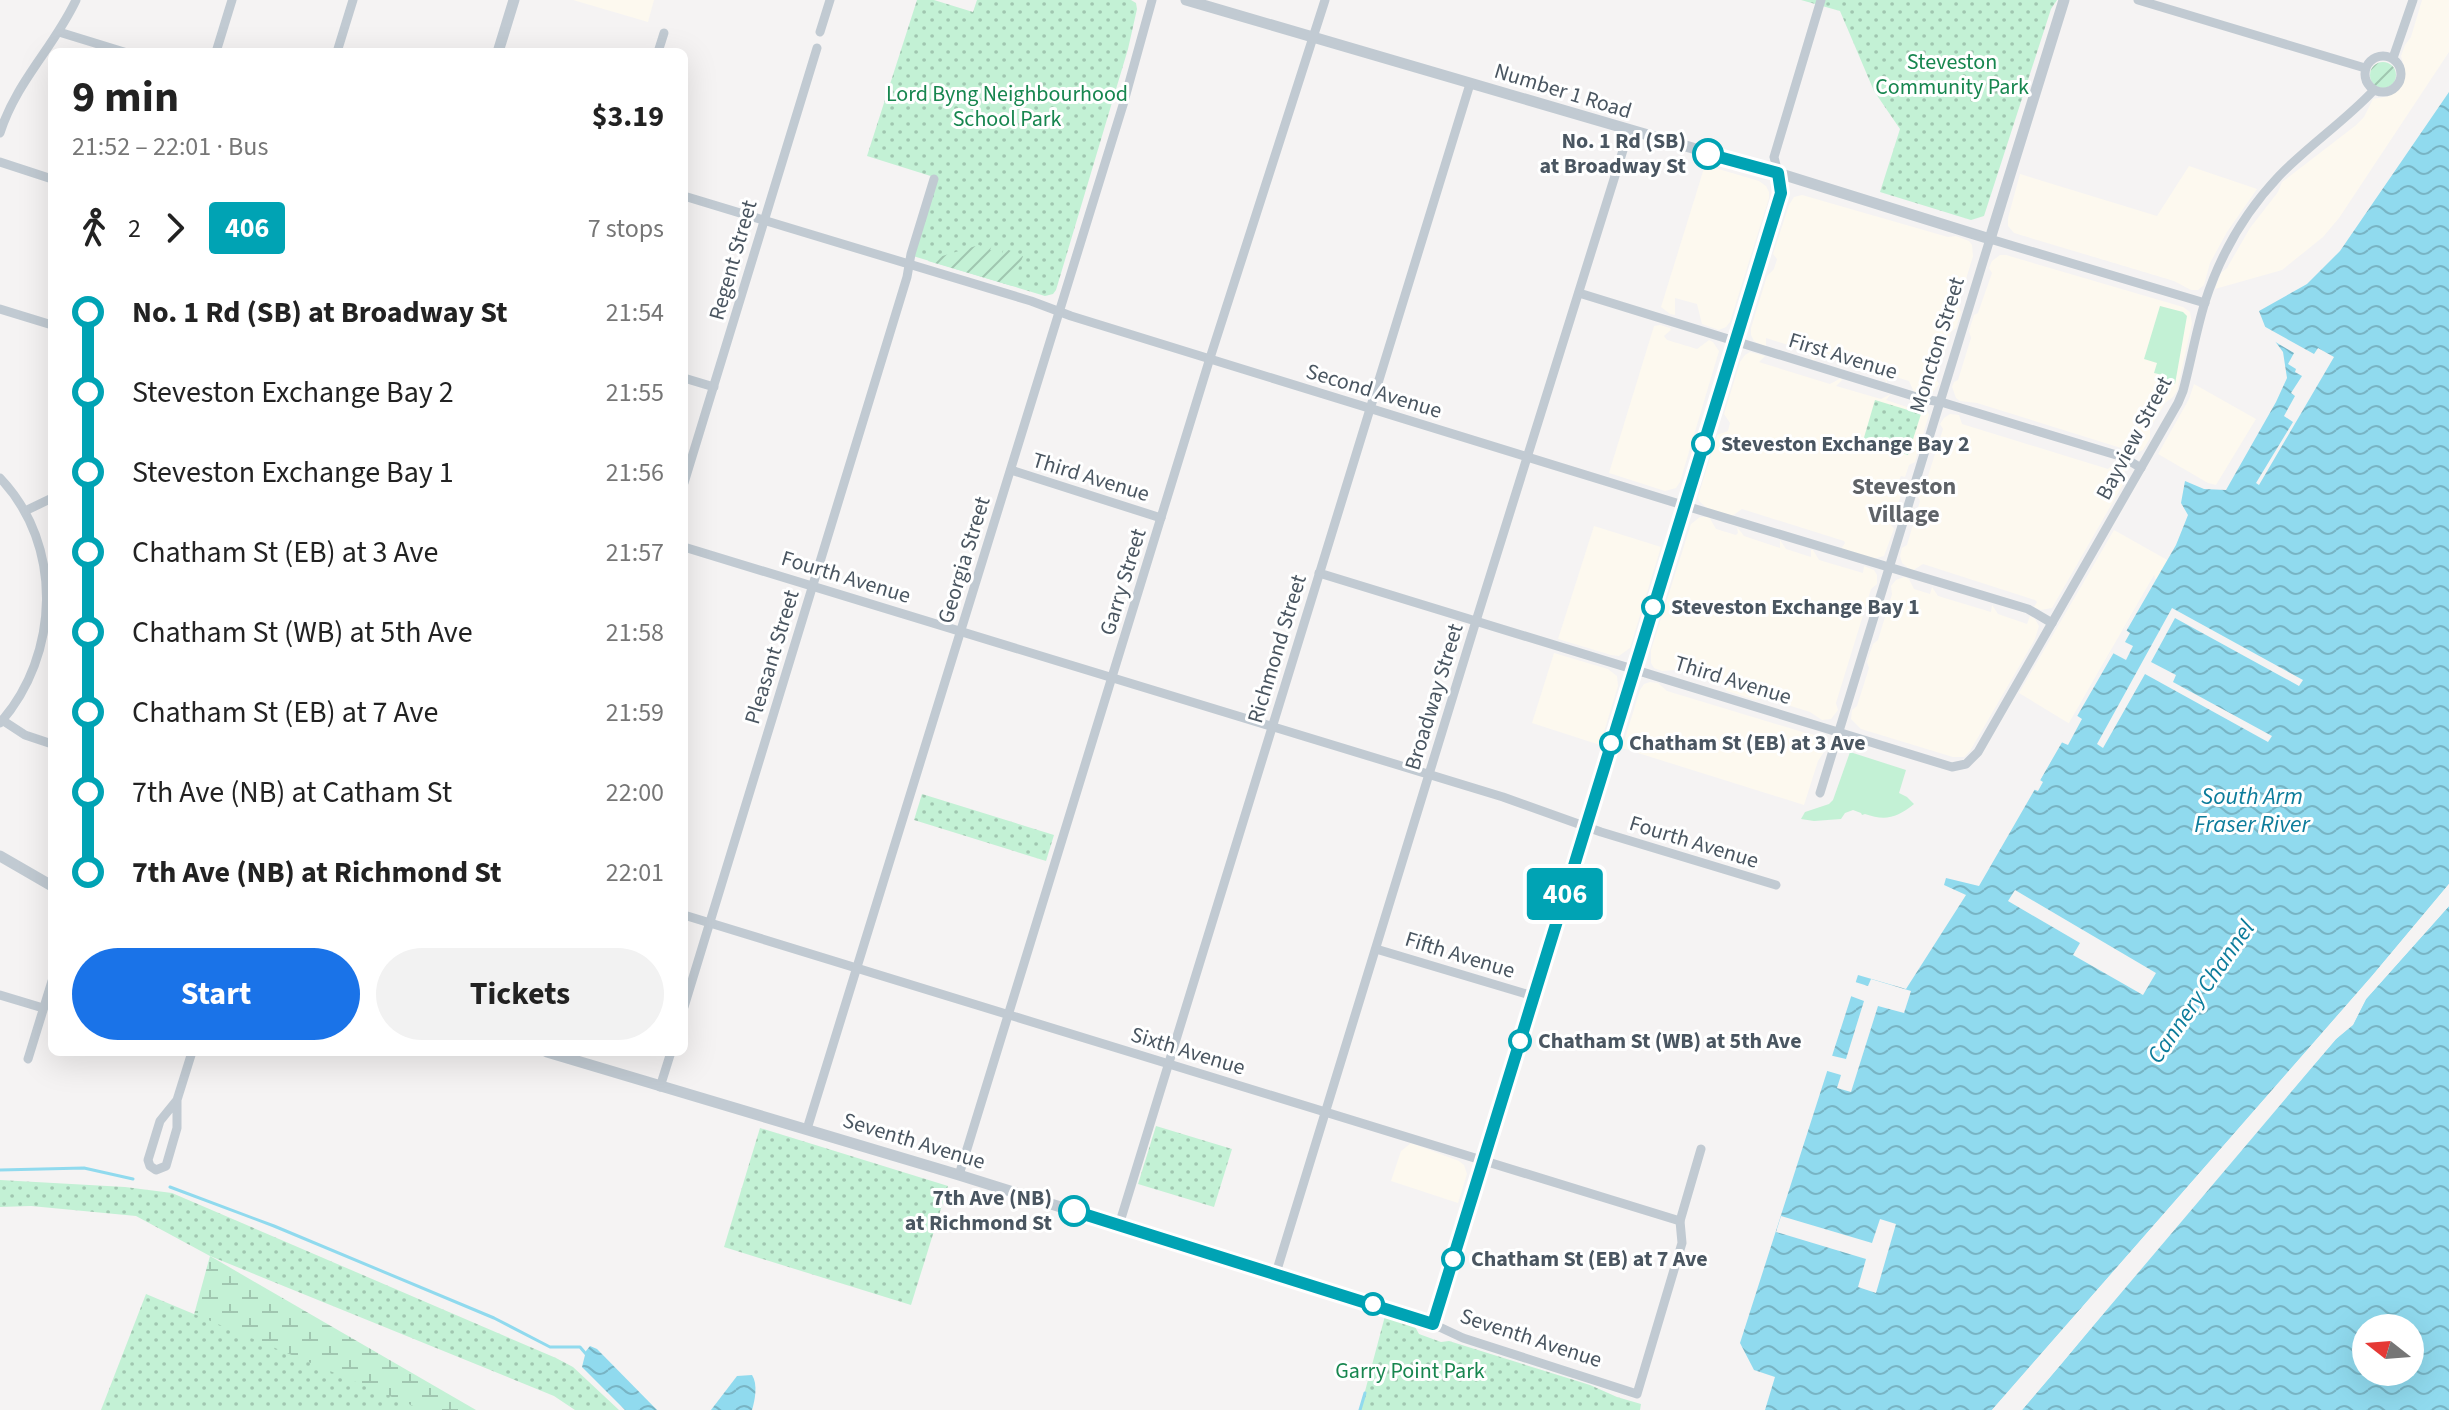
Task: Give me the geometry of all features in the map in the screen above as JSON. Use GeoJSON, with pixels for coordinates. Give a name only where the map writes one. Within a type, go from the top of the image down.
{"type":"FeatureCollection","features":[{"type":"Feature","properties":{"kind":"street"},"geometry":{"type":"LineString","coordinates":[[0,133],[18,90],[59,32],[76,0]]}},
{"type":"Feature","properties":{"kind":"street"},"geometry":{"type":"LineString","coordinates":[[217,48],[232,0]]}},
{"type":"Feature","properties":{"kind":"street"},"geometry":{"type":"LineString","coordinates":[[338,48],[353,0]]}},
{"type":"Feature","properties":{"kind":"street"},"geometry":{"type":"LineString","coordinates":[[499,48],[514,0]]}},
{"type":"Feature","properties":{"kind":"street"},"geometry":{"type":"LineString","coordinates":[[820,32],[830,0]]}},
{"type":"Feature","properties":{"kind":"street","name":"Georgia Street"},"geometry":{"type":"LineString","coordinates":[[807,1129],[1123,105],[1152,0]]}},
{"type":"Feature","properties":{"kind":"street","name":"Number 1 Road"},"geometry":{"type":"LineString","coordinates":[[1186,0],[1778,173],[2205,303]]}},
{"type":"Feature","properties":{"kind":"street","name":"Garry Street"},"geometry":{"type":"LineString","coordinates":[[959,1175],[1210,358],[1325,0]]}},
{"type":"Feature","properties":{"kind":"street"},"geometry":{"type":"LineString","coordinates":[[1433,1324],[1781,193],[1774,157],[1821,0]]}},
{"type":"Feature","properties":{"kind":"street","name":"Moncton Street"},"geometry":{"type":"LineString","coordinates":[[1820,793],[2064,0]]}},
{"type":"Feature","properties":{"kind":"street"},"geometry":{"type":"LineString","coordinates":[[2138,0],[2365,68]]}},
{"type":"Feature","properties":{"kind":"street"},"geometry":{"type":"LineString","coordinates":[[2393,58],[2413,0]]}},
{"type":"Feature","properties":{"kind":"street"},"geometry":{"type":"LineString","coordinates":[[59,32],[111,48]]}},
{"type":"Feature","properties":{"kind":"street"},"geometry":{"type":"LineString","coordinates":[[659,48],[664,33]]}},
{"type":"Feature","properties":{"kind":"street","name":"Regent Street"},"geometry":{"type":"LineString","coordinates":[[688,470],[817,48]]}},
{"type":"Feature","properties":{"kind":"street"},"geometry":{"type":"LineString","coordinates":[[2377,57],[2393,58],[2400,67],[2399,83],[2391,91],[2374,90],[2365,78],[2365,68],[2377,57]]}},
{"type":"Feature","properties":{"kind":"street","name":"Richmond Street"},"geometry":{"type":"LineString","coordinates":[[1119,1225],[1470,84]]}},
{"type":"Feature","properties":{"kind":"street","name":"Bayview Street"},"geometry":{"type":"LineString","coordinates":[[1952,767],[1960,767],[1973,758],[2183,391],[2205,303],[2219,265],[2253,207],[2281,174],[2351,115],[2374,90]]}},
{"type":"Feature","properties":{"kind":"street","name":"Broadway Street"},"geometry":{"type":"LineString","coordinates":[[1276,1273],[1629,131]]}},
{"type":"Feature","properties":{"kind":"street"},"geometry":{"type":"LineString","coordinates":[[0,162],[48,178]]}},
{"type":"Feature","properties":{"kind":"street","name":"Pleasant Street"},"geometry":{"type":"LineString","coordinates":[[688,994],[934,179]]}},
{"type":"Feature","properties":{"kind":"street","name":"Second Avenue"},"geometry":{"type":"LineString","coordinates":[[688,197],[2028,609],[2052,623]]}},
{"type":"Feature","properties":{"kind":"street","name":"First Avenue"},"geometry":{"type":"LineString","coordinates":[[1579,293],[2123,457],[2141,468]]}},
{"type":"Feature","properties":{"kind":"street"},"geometry":{"type":"LineString","coordinates":[[0,309],[48,324]]}},
{"type":"Feature","properties":{"kind":"street"},"geometry":{"type":"LineString","coordinates":[[688,379],[714,387]]}},
{"type":"Feature","properties":{"kind":"street","name":"Third Avenue"},"geometry":{"type":"LineString","coordinates":[[1011,470],[1161,518]]}},
{"type":"Feature","properties":{"kind":"street"},"geometry":{"type":"LineString","coordinates":[[0,478],[25,511],[34,530],[42,559],[47,609],[36,662],[21,694],[1,722],[48,743]]}},
{"type":"Feature","properties":{"kind":"street"},"geometry":{"type":"LineString","coordinates":[[25,511],[48,498]]}},
{"type":"Feature","properties":{"kind":"street","name":"Fourth Avenue"},"geometry":{"type":"LineString","coordinates":[[688,548],[1503,797],[1585,827],[1776,885]]}},
{"type":"Feature","properties":{"kind":"street","name":"Third Avenue"},"geometry":{"type":"LineString","coordinates":[[1319,573],[1952,767]]}},
{"type":"Feature","properties":{"kind":"street"},"geometry":{"type":"LineString","coordinates":[[0,856],[48,884]]}},
{"type":"Feature","properties":{"kind":"street","name":"Sixth Avenue"},"geometry":{"type":"LineString","coordinates":[[688,916],[1680,1221]]}},
{"type":"Feature","properties":{"kind":"street","name":"Fifth Avenue"},"geometry":{"type":"LineString","coordinates":[[1376,949],[1533,996]]}},
{"type":"Feature","properties":{"kind":"street"},"geometry":{"type":"LineString","coordinates":[[28,1059],[48,993]]}},
{"type":"Feature","properties":{"kind":"street"},"geometry":{"type":"LineString","coordinates":[[0,995],[43,1008]]}},
{"type":"Feature","properties":{"kind":"street"},"geometry":{"type":"LineString","coordinates":[[177,1100],[160,1121],[148,1160],[156,1170],[166,1166],[177,1128],[177,1100],[191,1056]]}},
{"type":"Feature","properties":{"kind":"street","name":"Seventh Avenue"},"geometry":{"type":"LineString","coordinates":[[560,1056],[1276,1273],[1635,1393],[1682,1243],[1680,1221]]}},
{"type":"Feature","properties":{"kind":"street"},"geometry":{"type":"LineString","coordinates":[[660,1087],[670,1056]]}},
{"type":"Feature","properties":{"kind":"street"},"geometry":{"type":"LineString","coordinates":[[1680,1221],[1701,1149]]}},
{"type":"Feature","properties":{"kind":"shaded area"},"geometry":{"type":"Polygon","coordinates":[[[573,0],[654,0],[648,22],[573,0]]]}},
{"type":"Feature","properties":{"kind":"shaded area"},"geometry":{"type":"Polygon","coordinates":[[[2422,0],[2449,0],[2449,52],[2339,218],[2323,237],[2282,270],[2215,289],[2221,273],[2282,182],[2355,126],[2364,117],[2373,99],[2389,96],[2402,86],[2405,70],[2401,56],[2411,37],[2422,0]]]}},
{"type":"Feature","properties":{"kind":"shaded area"},"geometry":{"type":"Polygon","coordinates":[[[1705,165],[1759,181],[1769,192],[1730,322],[1719,330],[1702,324],[1697,304],[1675,298],[1675,315],[1661,307],[1705,165]]]}},
{"type":"Feature","properties":{"kind":"shaded area"},"geometry":{"type":"Polygon","coordinates":[[[2189,166],[2257,189],[2227,232],[2210,263],[2204,285],[2198,290],[2014,233],[2008,226],[2020,174],[2157,216],[2189,166]]]}},
{"type":"Feature","properties":{"kind":"shaded area"},"geometry":{"type":"Polygon","coordinates":[[[1802,195],[1948,237],[1956,236],[1972,245],[1973,256],[1958,306],[1961,312],[1936,379],[1939,384],[1933,392],[1914,392],[1909,381],[1886,374],[1887,383],[1879,372],[1814,353],[1813,361],[1807,351],[1766,338],[1766,347],[1754,341],[1751,328],[1767,276],[1774,269],[1777,259],[1773,254],[1789,205],[1794,197],[1802,195]]]}},
{"type":"Feature","properties":{"kind":"shaded area"},"geometry":{"type":"Polygon","coordinates":[[[2000,255],[2183,307],[2190,312],[2192,323],[2177,391],[2165,403],[2150,428],[2150,438],[2143,450],[2134,454],[1956,398],[1952,387],[1958,380],[1971,338],[1969,331],[1992,273],[1989,268],[2000,255]]]}},
{"type":"Feature","properties":{"kind":"shaded area"},"geometry":{"type":"Polygon","coordinates":[[[1654,326],[1671,330],[1664,336],[1667,340],[1697,349],[1709,340],[1719,351],[1680,482],[1676,488],[1665,491],[1609,473],[1654,326]]]}},
{"type":"Feature","properties":{"kind":"shaded area"},"geometry":{"type":"Polygon","coordinates":[[[1750,352],[1765,356],[1759,362],[1830,384],[1841,378],[1836,386],[1881,399],[1891,394],[1886,400],[1907,407],[1917,402],[1925,405],[1929,415],[1915,462],[1909,465],[1905,477],[1901,476],[1898,483],[1903,489],[1884,556],[1873,559],[1841,549],[1844,541],[1742,509],[1732,516],[1708,509],[1699,501],[1717,435],[1728,431],[1730,423],[1724,414],[1740,362],[1750,352]]]}},
{"type":"Feature","properties":{"kind":"shaded area"},"geometry":{"type":"Polygon","coordinates":[[[2194,384],[2256,419],[2216,485],[2158,454],[2189,399],[2194,384]]]}},
{"type":"Feature","properties":{"kind":"shaded area"},"geometry":{"type":"Polygon","coordinates":[[[1950,414],[1959,415],[1962,424],[2108,469],[2115,463],[2125,469],[2125,481],[2052,608],[2041,610],[2034,607],[2035,600],[1923,564],[1912,571],[1902,563],[1902,548],[1907,545],[1923,480],[1928,476],[1943,429],[1940,424],[1950,414]]]}},
{"type":"Feature","properties":{"kind":"shaded area"},"geometry":{"type":"Polygon","coordinates":[[[1700,517],[1709,517],[1716,529],[1736,535],[1737,527],[1744,536],[1780,548],[1780,540],[1786,549],[1811,557],[1813,550],[1819,560],[1863,573],[1864,566],[1874,570],[1877,584],[1871,589],[1836,703],[1838,710],[1831,719],[1822,720],[1810,712],[1765,698],[1755,700],[1727,691],[1720,684],[1675,670],[1654,668],[1651,650],[1691,524],[1700,517]]]}},
{"type":"Feature","properties":{"kind":"shaded area"},"geometry":{"type":"Polygon","coordinates":[[[1594,526],[1661,547],[1630,648],[1619,656],[1558,639],[1594,526]]]}},
{"type":"Feature","properties":{"kind":"shaded area"},"geometry":{"type":"Polygon","coordinates":[[[2114,530],[2201,579],[2191,597],[2154,578],[2070,724],[2019,693],[2114,530]]]}},
{"type":"Feature","properties":{"kind":"shaded area"},"geometry":{"type":"Polygon","coordinates":[[[1904,577],[1909,579],[1914,589],[1930,594],[1932,587],[1938,596],[1991,612],[1992,605],[1998,614],[2027,624],[2030,616],[2039,626],[2035,639],[1964,757],[1953,757],[1861,729],[1851,719],[1869,668],[1867,662],[1873,644],[1878,640],[1892,594],[1891,586],[1904,577]]]}},
{"type":"Feature","properties":{"kind":"shaded area"},"geometry":{"type":"Polygon","coordinates":[[[1554,653],[1608,669],[1617,676],[1618,686],[1600,745],[1532,723],[1554,653]]]}},
{"type":"Feature","properties":{"kind":"shaded area"},"geometry":{"type":"Polygon","coordinates":[[[1650,682],[1658,683],[1667,691],[1823,736],[1827,740],[1826,749],[1818,761],[1804,805],[1622,748],[1640,690],[1650,682]]]}},
{"type":"Feature","properties":{"kind":"shaded area"},"geometry":{"type":"Polygon","coordinates":[[[1411,1143],[1464,1165],[1467,1174],[1458,1203],[1391,1181],[1401,1151],[1411,1143]]]}},
{"type":"Feature","properties":{"kind":"green space","name":"Lord Byng Neighbourhood School Park"},"geometry":{"type":"Polygon","coordinates":[[[917,0],[934,0],[973,12],[977,0],[1131,0],[1136,3],[1128,49],[1053,294],[1045,296],[913,256],[937,178],[867,156],[917,0]]]}},
{"type":"Feature","properties":{"kind":"green space","name":"Steveston Community Park"},"geometry":{"type":"Polygon","coordinates":[[[1801,0],[2057,0],[2051,9],[1984,216],[1971,220],[1880,192],[1900,129],[1874,91],[1840,11],[1801,0]]]}},
{"type":"Feature","properties":{"kind":"green space"},"geometry":{"type":"Polygon","coordinates":[[[2383,62],[2392,66],[2396,75],[2392,84],[2383,88],[2374,84],[2370,75],[2374,66],[2383,62]]]}},
{"type":"Feature","properties":{"kind":"green space"},"geometry":{"type":"Polygon","coordinates":[[[986,244],[992,245],[990,250],[1002,254],[1004,248],[1023,256],[1012,286],[928,261],[930,257],[979,245],[983,248],[986,244]]]}},
{"type":"Feature","properties":{"kind":"green space"},"geometry":{"type":"Polygon","coordinates":[[[2160,306],[2187,316],[2175,384],[2166,381],[2167,376],[2154,373],[2157,363],[2144,359],[2160,306]]]}},
{"type":"Feature","properties":{"kind":"green space"},"geometry":{"type":"Polygon","coordinates":[[[1875,400],[1921,414],[1908,455],[1863,441],[1875,400]]]}},
{"type":"Feature","properties":{"kind":"green space"},"geometry":{"type":"Polygon","coordinates":[[[1850,752],[1906,770],[1899,793],[1914,804],[1891,817],[1862,815],[1853,810],[1841,819],[1801,819],[1805,812],[1833,800],[1850,752]]]}},
{"type":"Feature","properties":{"kind":"green space"},"geometry":{"type":"Polygon","coordinates":[[[922,794],[1054,835],[1046,861],[914,820],[922,794]]]}},
{"type":"Feature","properties":{"kind":"green space"},"geometry":{"type":"Polygon","coordinates":[[[1156,1126],[1232,1149],[1214,1207],[1138,1184],[1156,1126]]]}},
{"type":"Feature","properties":{"kind":"green space"},"geometry":{"type":"Polygon","coordinates":[[[760,1128],[948,1186],[911,1305],[724,1247],[760,1128]]]}},
{"type":"Feature","properties":{"kind":"green space"},"geometry":{"type":"Polygon","coordinates":[[[0,1180],[125,1187],[172,1193],[556,1358],[573,1367],[619,1410],[575,1410],[554,1396],[210,1256],[136,1216],[31,1206],[0,1207],[0,1180]]]}},
{"type":"Feature","properties":{"kind":"green space"},"geometry":{"type":"Polygon","coordinates":[[[210,1256],[476,1410],[168,1410],[210,1256]]]}},
{"type":"Feature","properties":{"kind":"green space"},"geometry":{"type":"Polygon","coordinates":[[[146,1294],[423,1410],[101,1410],[146,1294]]]}},
{"type":"Feature","properties":{"kind":"green space","name":"Garry Point Park"},"geometry":{"type":"Polygon","coordinates":[[[1385,1316],[1414,1325],[1419,1334],[1441,1342],[1449,1341],[1590,1385],[1641,1404],[1640,1410],[1360,1410],[1385,1316]]]}},
{"type":"Feature","properties":{"kind":"water","name":"South Arm Fraser River"},"geometry":{"type":"Polygon","coordinates":[[[2449,92],[2449,884],[1992,1410],[1765,1410],[1775,1377],[1754,1370],[1740,1343],[1858,975],[1906,989],[1966,895],[1944,885],[1946,878],[1979,886],[2176,545],[2188,515],[2181,503],[2185,481],[2204,489],[2226,490],[2276,402],[2287,378],[2283,352],[2266,329],[2259,311],[2307,284],[2340,251],[2449,92]]]}},
{"type":"Feature","properties":{"kind":"water"},"geometry":{"type":"Polygon","coordinates":[[[2449,906],[2449,1410],[2022,1410],[2336,1039],[2353,1024],[2366,999],[2449,906]]]}},
{"type":"Feature","properties":{"kind":"water"},"geometry":{"type":"Polygon","coordinates":[[[590,1346],[597,1349],[657,1410],[625,1410],[582,1367],[590,1346]]]}},
{"type":"Feature","properties":{"kind":"water"},"geometry":{"type":"Polygon","coordinates":[[[752,1375],[755,1397],[752,1410],[711,1410],[737,1376],[752,1375]]]}},
{"type":"Feature","properties":{"kind":"pier"},"geometry":{"type":"Polygon","coordinates":[[[2260,324],[2314,354],[2318,348],[2334,357],[2259,485],[2256,483],[2293,422],[2284,416],[2295,396],[2291,393],[2302,376],[2288,364],[2294,353],[2267,337],[2260,324]]]}},
{"type":"Feature","properties":{"kind":"pier"},"geometry":{"type":"Polygon","coordinates":[[[2154,575],[2124,629],[2130,633],[2125,642],[2133,646],[2126,660],[2111,652],[2076,715],[2082,719],[2068,745],[2061,742],[2040,780],[2043,782],[2038,791],[2033,789],[1985,869],[2154,575]]]}},
{"type":"Feature","properties":{"kind":"pier"},"geometry":{"type":"Polygon","coordinates":[[[2172,608],[2303,680],[2299,686],[2175,618],[2151,662],[2176,675],[2173,682],[2272,736],[2268,742],[2145,674],[2103,748],[2097,744],[2172,608]]]}},
{"type":"Feature","properties":{"kind":"pier"},"geometry":{"type":"Polygon","coordinates":[[[2449,884],[2449,890],[2375,979],[1998,1410],[1992,1410],[2372,976],[2449,884]]]}},
{"type":"Feature","properties":{"kind":"pier"},"geometry":{"type":"Polygon","coordinates":[[[2015,890],[2156,973],[2143,995],[2073,955],[2080,943],[2008,901],[2015,890]]]}},
{"type":"Feature","properties":{"kind":"pier"},"geometry":{"type":"Polygon","coordinates":[[[2449,902],[2449,906],[2366,999],[2353,1025],[2336,1039],[2022,1410],[2018,1410],[2179,1216],[2333,1037],[2350,1022],[2363,996],[2449,902]]]}},
{"type":"Feature","properties":{"kind":"pier"},"geometry":{"type":"Polygon","coordinates":[[[1871,979],[1911,991],[1904,1013],[1878,1006],[1851,1092],[1837,1088],[1841,1075],[1824,1070],[1829,1055],[1846,1059],[1864,1001],[1848,995],[1852,981],[1868,986],[1871,979]]]}},
{"type":"Feature","properties":{"kind":"pier"},"geometry":{"type":"Polygon","coordinates":[[[1781,1216],[1872,1243],[1880,1219],[1896,1224],[1876,1293],[1858,1287],[1866,1259],[1776,1232],[1781,1216]]]}},
{"type":"Feature","properties":{"kind":"waterway"},"geometry":{"type":"LineString","coordinates":[[0,1170],[84,1168],[133,1179]]}},
{"type":"Feature","properties":{"kind":"waterway"},"geometry":{"type":"LineString","coordinates":[[170,1187],[274,1226],[494,1318],[550,1347],[580,1347],[586,1354]]}},
{"type":"Feature","properties":{"kind":"waterway"},"geometry":{"type":"LineString","coordinates":[[1360,1410],[1365,1393]]}},
{"type":"Feature","properties":{"kind":"bus line","name":"406"},"geometry":{"type":"LineString","coordinates":[[1074,1211],[1433,1324],[1781,193],[1778,173],[1708,154]]}},
{"type":"Feature","properties":{"kind":"place","name":"No. 1 Rd (SB) at Broadway St"},"geometry":{"type":"Point","coordinates":[1708,154]}},
{"type":"Feature","properties":{"kind":"place","name":"Steveston Exchange Bay 2"},"geometry":{"type":"Point","coordinates":[1703,444]}},
{"type":"Feature","properties":{"kind":"place","name":"Steveston Exchange Bay 1"},"geometry":{"type":"Point","coordinates":[1653,607]}},
{"type":"Feature","properties":{"kind":"place","name":"Chatham St (EB) at 3 Ave"},"geometry":{"type":"Point","coordinates":[1611,743]}},
{"type":"Feature","properties":{"kind":"place","name":"Chatham St (WB) at 5th Ave"},"geometry":{"type":"Point","coordinates":[1520,1041]}},
{"type":"Feature","properties":{"kind":"place","name":"7th Ave (NB) at Richmond St"},"geometry":{"type":"Point","coordinates":[1074,1211]}},
{"type":"Feature","properties":{"kind":"place","name":"Chatham St (EB) at 7 Ave"},"geometry":{"type":"Point","coordinates":[1453,1259]}},
{"type":"Feature","properties":{"kind":"district","name":"Steveston Village"},"geometry":{"type":"Point","coordinates":[1904,500]}},
{"type":"Feature","properties":{"kind":"water label","name":"Cannery Channel"},"geometry":{"type":"Point","coordinates":[2201,992]}}]}
